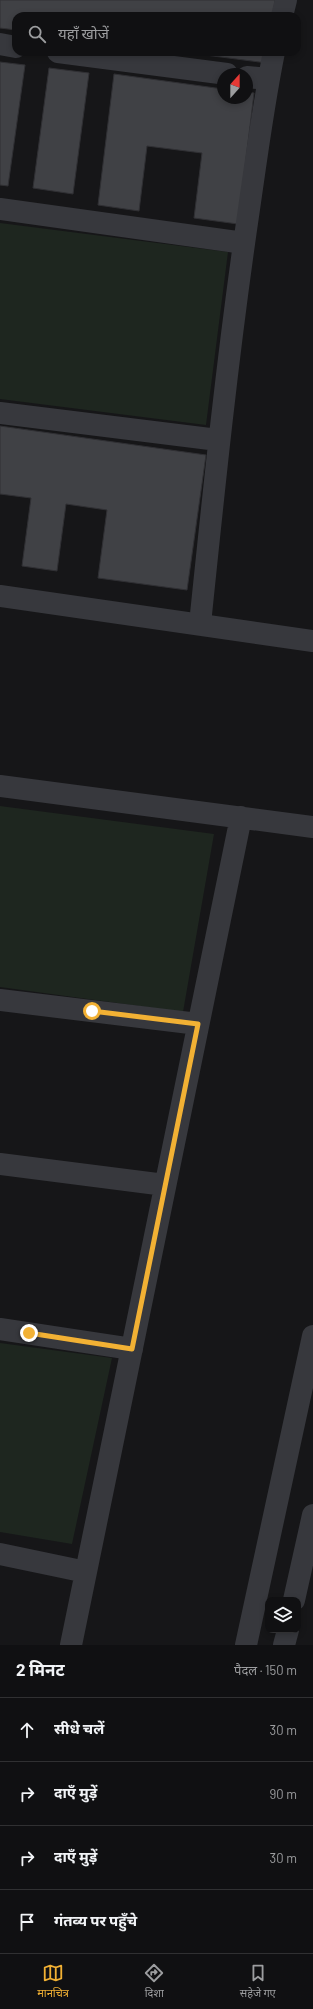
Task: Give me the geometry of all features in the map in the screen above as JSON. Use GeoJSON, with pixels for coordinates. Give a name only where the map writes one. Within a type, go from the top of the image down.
{"type":"FeatureCollection","features":[{"type":"Feature","properties":{"kind":"street"},"geometry":{"type":"LineString","coordinates":[[283,12],[286,0]]}},
{"type":"Feature","properties":{"kind":"street"},"geometry":{"type":"LineString","coordinates":[[0,44],[12,46]]}},
{"type":"Feature","properties":{"kind":"street"},"geometry":{"type":"LineString","coordinates":[[89,56],[217,73]]}},
{"type":"Feature","properties":{"kind":"street"},"geometry":{"type":"LineString","coordinates":[[200,624],[218,440],[244,243],[268,79],[273,56]]}},
{"type":"Feature","properties":{"kind":"street"},"geometry":{"type":"LineString","coordinates":[[253,78],[268,79]]}},
{"type":"Feature","properties":{"kind":"street"},"geometry":{"type":"LineString","coordinates":[[0,209],[244,243]]}},
{"type":"Feature","properties":{"kind":"street"},"geometry":{"type":"LineString","coordinates":[[0,413],[218,440]]}},
{"type":"Feature","properties":{"kind":"street"},"geometry":{"type":"LineString","coordinates":[[0,596],[313,641]]}},
{"type":"Feature","properties":{"kind":"street"},"geometry":{"type":"LineString","coordinates":[[0,786],[313,827]]}},
{"type":"Feature","properties":{"kind":"street"},"geometry":{"type":"LineString","coordinates":[[71,1645],[241,818]]}},
{"type":"Feature","properties":{"kind":"street"},"geometry":{"type":"LineString","coordinates":[[0,1000],[198,1024]]}},
{"type":"Feature","properties":{"kind":"street"},"geometry":{"type":"LineString","coordinates":[[0,1164],[165,1186]]}},
{"type":"Feature","properties":{"kind":"street"},"geometry":{"type":"LineString","coordinates":[[0,1329],[132,1349]]}},
{"type":"Feature","properties":{"kind":"street"},"geometry":{"type":"LineString","coordinates":[[246,1645],[313,1336]]}},
{"type":"Feature","properties":{"kind":"street"},"geometry":{"type":"LineString","coordinates":[[295,1597],[313,1515]]}},
{"type":"Feature","properties":{"kind":"street"},"geometry":{"type":"LineString","coordinates":[[0,1554],[86,1572]]}},
{"type":"Feature","properties":{"kind":"street"},"geometry":{"type":"LineString","coordinates":[[284,1645],[287,1633]]}},
{"type":"Feature","properties":{"kind":"shaded area"},"geometry":{"type":"Polygon","coordinates":[[[0,223],[228,252],[206,425],[0,399],[0,223]]]}},
{"type":"Feature","properties":{"kind":"shaded area"},"geometry":{"type":"Polygon","coordinates":[[[0,806],[214,834],[183,1012],[0,987],[0,806]]]}},
{"type":"Feature","properties":{"kind":"shaded area"},"geometry":{"type":"Polygon","coordinates":[[[0,1343],[112,1358],[72,1544],[0,1532],[0,1343]]]}},
{"type":"Feature","properties":{"kind":"building"},"geometry":{"type":"Polygon","coordinates":[[[0,0],[275,0],[274,12],[12,12],[12,30],[0,28],[0,0]]]}},
{"type":"Feature","properties":{"kind":"building"},"geometry":{"type":"Polygon","coordinates":[[[213,56],[268,56],[267,63],[213,56]]]}},
{"type":"Feature","properties":{"kind":"building"},"geometry":{"type":"Polygon","coordinates":[[[0,62],[25,65],[8,186],[0,185],[0,62]]]}},
{"type":"Feature","properties":{"kind":"building"},"geometry":{"type":"Polygon","coordinates":[[[49,68],[89,73],[73,194],[33,188],[49,68]]]}},
{"type":"Feature","properties":{"kind":"building"},"geometry":{"type":"Polygon","coordinates":[[[114,74],[217,88],[217,104],[253,104],[238,224],[194,218],[202,153],[147,146],[139,211],[98,205],[114,74]]]}},
{"type":"Feature","properties":{"kind":"building"},"geometry":{"type":"Polygon","coordinates":[[[0,426],[206,455],[187,590],[98,578],[107,510],[66,504],[57,571],[22,566],[31,498],[0,494],[0,426]]]}},
{"type":"Feature","properties":{"kind":"route"},"geometry":{"type":"LineString","coordinates":[[29,1333],[132,1349],[198,1024],[92,1011]]}}]}
